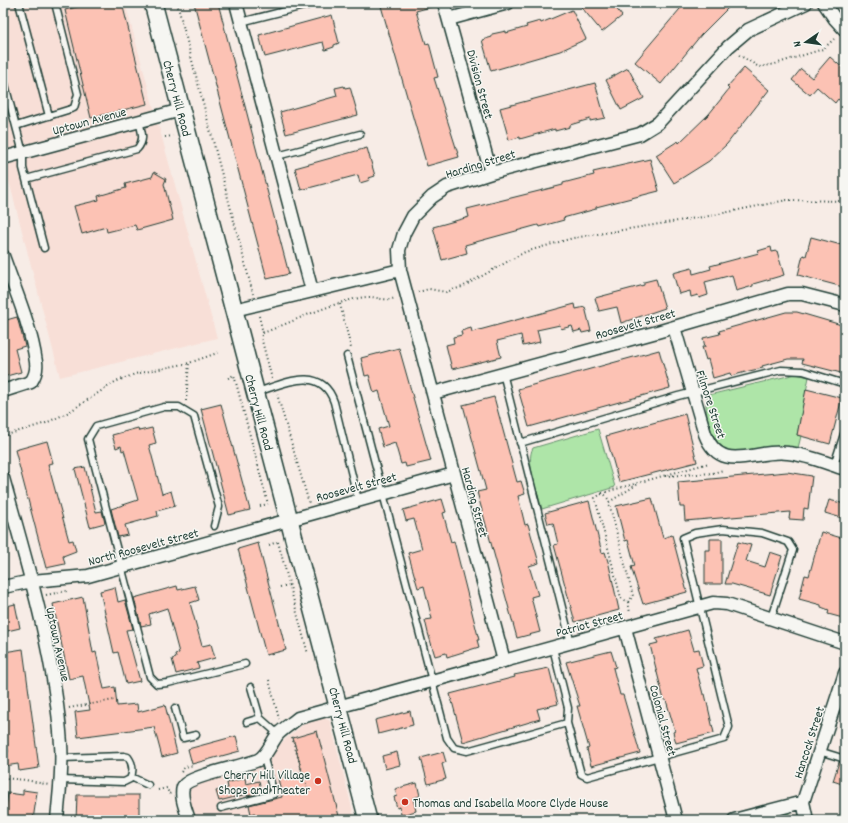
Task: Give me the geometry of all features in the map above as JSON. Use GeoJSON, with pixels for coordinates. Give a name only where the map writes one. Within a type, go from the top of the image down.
{"type":"FeatureCollection","features":[{"type":"Feature","properties":{"kind":"main road","name":"Cherry Hill Road"},"geometry":{"type":"LineString","coordinates":[[153,3],[288,519],[340,707],[368,820]]}},
{"type":"Feature","properties":{"kind":"street"},"geometry":{"type":"LineString","coordinates":[[236,3],[312,291]]}},
{"type":"Feature","properties":{"kind":"street","name":"Division Street"},"geometry":{"type":"LineString","coordinates":[[444,3],[491,173]]}},
{"type":"Feature","properties":{"kind":"street"},"geometry":{"type":"LineString","coordinates":[[449,19],[508,3]]}},
{"type":"Feature","properties":{"kind":"street","name":"Harding Street"},"geometry":{"type":"LineString","coordinates":[[504,661],[400,270],[400,250],[404,233],[413,216],[432,197],[447,187],[491,173],[640,134],[658,123],[728,48],[748,30],[806,3]]}},
{"type":"Feature","properties":{"kind":"street"},"geometry":{"type":"LineString","coordinates":[[824,3],[845,30]]}},
{"type":"Feature","properties":{"kind":"street","name":"Uptown Avenue"},"geometry":{"type":"LineString","coordinates":[[3,158],[181,110]]}},
{"type":"Feature","properties":{"kind":"street"},"geometry":{"type":"LineString","coordinates":[[3,256],[25,319],[36,362],[36,372],[31,382],[3,391]]}},
{"type":"Feature","properties":{"kind":"street"},"geometry":{"type":"LineString","coordinates":[[234,310],[400,270]]}},
{"type":"Feature","properties":{"kind":"street","name":"Roosevelt Street"},"geometry":{"type":"LineString","coordinates":[[433,392],[674,327],[788,294],[802,294],[845,305]]}},
{"type":"Feature","properties":{"kind":"street","name":"Filmore Street"},"geometry":{"type":"LineString","coordinates":[[674,327],[705,434],[709,444],[716,452],[727,457],[742,458],[776,452],[788,453],[809,457],[839,467]]}},
{"type":"Feature","properties":{"kind":"street","name":"Roosevelt Street"},"geometry":{"type":"LineString","coordinates":[[288,519],[454,474]]}},
{"type":"Feature","properties":{"kind":"street","name":"Uptown Avenue"},"geometry":{"type":"LineString","coordinates":[[3,478],[32,581],[56,695],[61,746],[61,758],[55,783],[57,820]]}},
{"type":"Feature","properties":{"kind":"street","name":"North Roosevelt Street"},"geometry":{"type":"LineString","coordinates":[[3,587],[32,581],[88,576],[288,519]]}},
{"type":"Feature","properties":{"kind":"street","name":"Patriot Street"},"geometry":{"type":"LineString","coordinates":[[263,754],[279,728],[298,718],[713,603],[727,604],[845,643]]}},
{"type":"Feature","properties":{"kind":"street","name":"Colonial Street"},"geometry":{"type":"LineString","coordinates":[[625,628],[676,820]]}},
{"type":"Feature","properties":{"kind":"street","name":"Hancock Street"},"geometry":{"type":"LineString","coordinates":[[803,802],[845,673]]}},
{"type":"Feature","properties":{"kind":"street"},"geometry":{"type":"LineString","coordinates":[[189,820],[182,793],[184,785],[188,782],[259,760],[263,754]]}},
{"type":"Feature","properties":{"kind":"street"},"geometry":{"type":"LineString","coordinates":[[734,820],[803,802],[807,820]]}},
{"type":"Feature","properties":{"kind":"lane"},"geometry":{"type":"LineString","coordinates":[[19,3],[49,116]]}},
{"type":"Feature","properties":{"kind":"lane"},"geometry":{"type":"LineString","coordinates":[[16,126],[74,108],[78,94],[55,3]]}},
{"type":"Feature","properties":{"kind":"lane"},"geometry":{"type":"LineString","coordinates":[[241,22],[316,3]]}},
{"type":"Feature","properties":{"kind":"lane"},"geometry":{"type":"LineString","coordinates":[[3,77],[23,152],[26,179],[44,248]]}},
{"type":"Feature","properties":{"kind":"lane"},"geometry":{"type":"LineString","coordinates":[[26,179],[137,149],[142,144],[143,136],[139,121]]}},
{"type":"Feature","properties":{"kind":"lane"},"geometry":{"type":"LineString","coordinates":[[277,156],[360,134]]}},
{"type":"Feature","properties":{"kind":"lane"},"geometry":{"type":"LineString","coordinates":[[347,356],[446,738],[454,748],[467,751],[567,723]]}},
{"type":"Feature","properties":{"kind":"lane"},"geometry":{"type":"LineString","coordinates":[[520,443],[678,396],[693,394],[781,370],[803,371],[845,384]]}},
{"type":"Feature","properties":{"kind":"lane"},"geometry":{"type":"LineString","coordinates":[[503,374],[571,643]]}},
{"type":"Feature","properties":{"kind":"lane"},"geometry":{"type":"LineString","coordinates":[[255,393],[299,380],[311,379],[319,382],[327,389],[334,402],[358,500]]}},
{"type":"Feature","properties":{"kind":"lane"},"geometry":{"type":"LineString","coordinates":[[214,526],[219,507],[194,416],[179,407],[164,407],[96,426],[88,439],[150,677],[157,684],[197,677],[246,664]]}},
{"type":"Feature","properties":{"kind":"lane"},"geometry":{"type":"LineString","coordinates":[[839,467],[845,431]]}},
{"type":"Feature","properties":{"kind":"lane"},"geometry":{"type":"LineString","coordinates":[[553,648],[568,708],[567,723],[581,774],[587,777],[724,739],[729,727],[683,538],[696,533],[723,529],[762,533],[788,542],[793,550],[771,618]]}},
{"type":"Feature","properties":{"kind":"lane"},"geometry":{"type":"LineString","coordinates":[[251,687],[260,718]]}},
{"type":"Feature","properties":{"kind":"lane"},"geometry":{"type":"LineString","coordinates":[[175,708],[183,738],[196,735]]}},
{"type":"Feature","properties":{"kind":"lane"},"geometry":{"type":"LineString","coordinates":[[247,722],[260,718],[279,728]]}},
{"type":"Feature","properties":{"kind":"lane"},"geometry":{"type":"LineString","coordinates":[[820,751],[845,760]]}},
{"type":"Feature","properties":{"kind":"lane"},"geometry":{"type":"LineString","coordinates":[[221,808],[274,794],[263,754]]}},
{"type":"Feature","properties":{"kind":"lane"},"geometry":{"type":"LineString","coordinates":[[61,758],[128,757],[132,763],[131,777]]}},
{"type":"Feature","properties":{"kind":"lane"},"geometry":{"type":"LineString","coordinates":[[55,783],[124,782],[131,777]]}},
{"type":"Feature","properties":{"kind":"lane"},"geometry":{"type":"LineString","coordinates":[[131,777],[148,785]]}},
{"type":"Feature","properties":{"kind":"path"},"geometry":{"type":"LineString","coordinates":[[177,3],[263,332],[261,337],[274,387],[312,513]]}},
{"type":"Feature","properties":{"kind":"path"},"geometry":{"type":"LineString","coordinates":[[739,55],[758,67],[775,64],[823,49],[834,39]]}},
{"type":"Feature","properties":{"kind":"path"},"geometry":{"type":"LineString","coordinates":[[165,137],[174,136]]}},
{"type":"Feature","properties":{"kind":"path"},"geometry":{"type":"LineString","coordinates":[[263,332],[340,304],[367,297],[385,301],[430,289],[446,292],[462,287],[525,252],[573,238],[709,216],[787,200],[845,201]]}},
{"type":"Feature","properties":{"kind":"path"},"geometry":{"type":"LineString","coordinates":[[340,304],[351,349],[348,350],[350,356],[347,356]]}},
{"type":"Feature","properties":{"kind":"path"},"geometry":{"type":"LineString","coordinates":[[3,436],[46,423],[69,412],[115,382],[136,374],[189,363],[220,352]]}},
{"type":"Feature","properties":{"kind":"path"},"geometry":{"type":"LineString","coordinates":[[187,400],[189,363]]}},
{"type":"Feature","properties":{"kind":"path"},"geometry":{"type":"LineString","coordinates":[[228,378],[234,375],[268,504]]}},
{"type":"Feature","properties":{"kind":"path"},"geometry":{"type":"LineString","coordinates":[[630,613],[628,602],[621,598],[595,498],[601,494],[709,463]]}},
{"type":"Feature","properties":{"kind":"path"},"geometry":{"type":"LineString","coordinates":[[660,477],[712,473],[723,470]]}},
{"type":"Feature","properties":{"kind":"path"},"geometry":{"type":"LineString","coordinates":[[609,502],[644,481]]}},
{"type":"Feature","properties":{"kind":"path"},"geometry":{"type":"LineString","coordinates":[[601,494],[605,495],[609,502],[633,596],[628,602]]}},
{"type":"Feature","properties":{"kind":"path"},"geometry":{"type":"LineString","coordinates":[[260,506],[272,502]]}},
{"type":"Feature","properties":{"kind":"path"},"geometry":{"type":"LineString","coordinates":[[269,544],[282,541]]}},
{"type":"Feature","properties":{"kind":"path"},"geometry":{"type":"LineString","coordinates":[[278,542],[308,654]]}},
{"type":"Feature","properties":{"kind":"path"},"geometry":{"type":"LineString","coordinates":[[280,587],[289,585]]}},
{"type":"Feature","properties":{"kind":"path"},"geometry":{"type":"LineString","coordinates":[[45,595],[68,591]]}},
{"type":"Feature","properties":{"kind":"path"},"geometry":{"type":"LineString","coordinates":[[269,680],[279,728]]}},
{"type":"Feature","properties":{"kind":"path"},"geometry":{"type":"LineString","coordinates":[[68,708],[114,700]]}},
{"type":"Feature","properties":{"kind":"path"},"geometry":{"type":"LineString","coordinates":[[292,734],[298,760],[300,762],[309,794]]}},
{"type":"Feature","properties":{"kind":"path"},"geometry":{"type":"LineString","coordinates":[[178,776],[185,767],[189,765],[197,766]]}},
{"type":"Feature","properties":{"kind":"path"},"geometry":{"type":"LineString","coordinates":[[3,778],[55,783]]}},
{"type":"Feature","properties":{"kind":"path"},"geometry":{"type":"LineString","coordinates":[[158,790],[167,788],[168,794],[172,793]]}},
{"type":"Feature","properties":{"kind":"shaded area"},"geometry":{"type":"Polygon","coordinates":[[[3,3],[125,3],[217,338],[60,377],[3,158],[3,3]]]}},
{"type":"Feature","properties":{"kind":"shaded area"},"geometry":{"type":"Polygon","coordinates":[[[323,717],[330,721],[355,820],[193,820],[187,792],[192,786],[254,768],[270,757],[282,742],[304,724],[323,717]]]}},
{"type":"Feature","properties":{"kind":"green space"},"geometry":{"type":"Polygon","coordinates":[[[796,374],[809,377],[797,435],[801,436],[798,448],[776,447],[734,453],[720,445],[715,439],[706,412],[707,399],[709,395],[796,374]]]}},
{"type":"Feature","properties":{"kind":"green space"},"geometry":{"type":"Polygon","coordinates":[[[598,429],[615,487],[542,509],[531,469],[530,461],[533,448],[598,429]]]}},
{"type":"Feature","properties":{"kind":"green space"},"geometry":{"type":"Polygon","coordinates":[[[789,813],[800,820],[762,820],[789,813]]]}},
{"type":"Feature","properties":{"kind":"building"},"geometry":{"type":"Polygon","coordinates":[[[92,3],[122,3],[147,104],[91,118],[65,10],[92,3]]]}},
{"type":"Feature","properties":{"kind":"building"},"geometry":{"type":"Polygon","coordinates":[[[194,3],[218,3],[289,274],[267,279],[194,3]]]}},
{"type":"Feature","properties":{"kind":"building"},"geometry":{"type":"Polygon","coordinates":[[[392,3],[434,3],[434,6],[416,11],[426,44],[429,43],[438,77],[434,78],[459,157],[427,166],[381,6],[392,3]]]}},
{"type":"Feature","properties":{"kind":"building"},"geometry":{"type":"Polygon","coordinates":[[[578,3],[612,3],[622,16],[602,32],[578,3]]]}},
{"type":"Feature","properties":{"kind":"building"},"geometry":{"type":"Polygon","coordinates":[[[685,3],[733,3],[701,35],[661,84],[635,62],[685,3]]]}},
{"type":"Feature","properties":{"kind":"building"},"geometry":{"type":"Polygon","coordinates":[[[572,10],[586,39],[560,51],[491,71],[482,40],[492,37],[492,34],[506,31],[506,33],[527,27],[526,25],[540,21],[541,23],[572,10]]]}},
{"type":"Feature","properties":{"kind":"building"},"geometry":{"type":"Polygon","coordinates":[[[332,15],[339,43],[334,45],[334,47],[325,50],[323,42],[265,57],[259,35],[332,15]]]}},
{"type":"Feature","properties":{"kind":"building"},"geometry":{"type":"Polygon","coordinates":[[[830,57],[845,70],[845,105],[838,99],[835,103],[817,87],[810,95],[792,80],[801,69],[812,78],[830,57]]]}},
{"type":"Feature","properties":{"kind":"building"},"geometry":{"type":"Polygon","coordinates":[[[628,68],[644,98],[621,110],[606,80],[628,68]]]}},
{"type":"Feature","properties":{"kind":"building"},"geometry":{"type":"Polygon","coordinates":[[[744,68],[769,90],[727,144],[709,161],[674,183],[656,155],[678,141],[679,143],[709,114],[729,89],[727,87],[744,68]]]}},
{"type":"Feature","properties":{"kind":"building"},"geometry":{"type":"Polygon","coordinates":[[[595,83],[605,118],[590,121],[590,119],[555,131],[555,129],[520,139],[520,137],[509,140],[500,108],[595,83]]]}},
{"type":"Feature","properties":{"kind":"building"},"geometry":{"type":"Polygon","coordinates":[[[344,86],[345,88],[350,87],[358,115],[286,134],[280,112],[337,96],[335,88],[344,86]]]}},
{"type":"Feature","properties":{"kind":"building"},"geometry":{"type":"Polygon","coordinates":[[[367,148],[375,176],[369,178],[370,180],[360,183],[358,175],[301,190],[295,168],[367,148]]]}},
{"type":"Feature","properties":{"kind":"building"},"geometry":{"type":"Polygon","coordinates":[[[650,159],[659,191],[596,207],[596,209],[563,218],[564,220],[539,227],[538,225],[465,245],[467,253],[442,260],[433,227],[469,217],[467,209],[563,185],[563,183],[594,175],[593,172],[650,159]]]}},
{"type":"Feature","properties":{"kind":"building"},"geometry":{"type":"Polygon","coordinates":[[[154,172],[166,179],[164,184],[173,220],[137,230],[135,225],[107,232],[106,227],[82,234],[74,206],[99,200],[98,196],[126,188],[125,184],[152,177],[154,172]]]}},
{"type":"Feature","properties":{"kind":"building"},"geometry":{"type":"Polygon","coordinates":[[[811,237],[845,246],[845,280],[843,287],[798,275],[803,255],[806,256],[811,237]]]}},
{"type":"Feature","properties":{"kind":"building"},"geometry":{"type":"Polygon","coordinates":[[[771,247],[772,252],[777,251],[784,275],[753,284],[753,286],[736,291],[732,275],[705,282],[708,295],[699,298],[698,295],[691,297],[690,291],[679,294],[673,273],[692,268],[693,274],[711,269],[710,266],[759,253],[758,251],[771,247]]]}},
{"type":"Feature","properties":{"kind":"building"},"geometry":{"type":"Polygon","coordinates":[[[656,279],[665,308],[621,323],[617,307],[599,311],[595,298],[644,285],[644,282],[656,279]]]}},
{"type":"Feature","properties":{"kind":"building"},"geometry":{"type":"Polygon","coordinates":[[[575,304],[576,309],[585,307],[591,331],[582,333],[581,330],[574,332],[572,326],[561,329],[560,325],[537,330],[540,342],[523,346],[521,335],[497,341],[501,357],[452,369],[446,345],[454,343],[453,337],[462,335],[461,331],[471,328],[472,332],[575,304]]]}},
{"type":"Feature","properties":{"kind":"building"},"geometry":{"type":"Polygon","coordinates":[[[786,312],[797,312],[845,326],[845,374],[802,363],[803,359],[788,359],[762,366],[763,368],[731,376],[730,373],[713,378],[708,359],[706,360],[702,347],[705,347],[703,338],[720,334],[719,331],[786,312]]]}},
{"type":"Feature","properties":{"kind":"building"},"geometry":{"type":"Polygon","coordinates":[[[17,317],[25,346],[15,349],[21,372],[3,377],[3,321],[17,317]]]}},
{"type":"Feature","properties":{"kind":"building"},"geometry":{"type":"Polygon","coordinates":[[[399,348],[431,461],[406,467],[405,463],[401,464],[395,443],[383,447],[378,429],[389,426],[379,391],[374,393],[369,375],[365,376],[361,358],[399,348]]]}},
{"type":"Feature","properties":{"kind":"building"},"geometry":{"type":"Polygon","coordinates":[[[659,350],[670,388],[529,427],[518,389],[659,350]]]}},
{"type":"Feature","properties":{"kind":"building"},"geometry":{"type":"Polygon","coordinates":[[[806,389],[842,398],[830,444],[797,435],[806,389]]]}},
{"type":"Feature","properties":{"kind":"building"},"geometry":{"type":"Polygon","coordinates":[[[494,397],[517,482],[521,481],[525,494],[518,496],[525,525],[528,524],[539,563],[529,566],[538,595],[531,597],[540,632],[517,638],[477,492],[486,490],[463,405],[494,397]]]}},
{"type":"Feature","properties":{"kind":"building"},"geometry":{"type":"Polygon","coordinates":[[[221,404],[250,510],[229,515],[201,409],[221,404]]]}},
{"type":"Feature","properties":{"kind":"building"},"geometry":{"type":"Polygon","coordinates":[[[685,414],[697,462],[619,482],[606,436],[685,414]]]}},
{"type":"Feature","properties":{"kind":"building"},"geometry":{"type":"Polygon","coordinates":[[[138,428],[139,431],[152,428],[156,443],[149,445],[162,494],[171,491],[175,506],[157,511],[158,516],[125,525],[128,535],[118,537],[111,509],[138,500],[124,450],[122,451],[121,446],[116,448],[112,435],[138,428]]]}},
{"type":"Feature","properties":{"kind":"building"},"geometry":{"type":"Polygon","coordinates":[[[47,441],[53,463],[48,464],[69,541],[73,540],[76,551],[63,556],[65,564],[46,568],[15,450],[47,441]]]}},
{"type":"Feature","properties":{"kind":"building"},"geometry":{"type":"Polygon","coordinates":[[[85,467],[96,512],[102,511],[105,523],[90,527],[75,469],[85,467]]]}},
{"type":"Feature","properties":{"kind":"building"},"geometry":{"type":"Polygon","coordinates":[[[787,472],[812,476],[808,509],[804,508],[803,520],[789,519],[790,512],[685,521],[684,507],[680,507],[678,482],[787,472]]]}},
{"type":"Feature","properties":{"kind":"building"},"geometry":{"type":"Polygon","coordinates":[[[652,498],[663,538],[672,535],[687,592],[643,604],[631,567],[635,566],[628,540],[625,541],[616,506],[652,498]]]}},
{"type":"Feature","properties":{"kind":"building"},"geometry":{"type":"Polygon","coordinates":[[[442,499],[446,512],[443,513],[451,542],[454,541],[479,640],[477,640],[479,647],[447,657],[446,653],[435,656],[428,633],[425,620],[432,619],[424,586],[418,588],[408,553],[422,549],[414,519],[406,521],[403,510],[442,499]]]}},
{"type":"Feature","properties":{"kind":"building"},"geometry":{"type":"Polygon","coordinates":[[[829,500],[845,504],[845,519],[825,513],[829,500]]]}},
{"type":"Feature","properties":{"kind":"building"},"geometry":{"type":"Polygon","coordinates":[[[589,501],[602,553],[605,552],[609,565],[619,610],[575,622],[554,545],[558,544],[553,523],[548,524],[545,513],[589,501]]]}},
{"type":"Feature","properties":{"kind":"building"},"geometry":{"type":"Polygon","coordinates":[[[821,532],[845,539],[845,612],[843,618],[828,614],[829,610],[821,607],[821,605],[799,599],[805,575],[809,576],[821,532]]]}},
{"type":"Feature","properties":{"kind":"building"},"geometry":{"type":"Polygon","coordinates":[[[710,539],[722,539],[722,584],[705,584],[705,550],[710,550],[710,539]]]}},
{"type":"Feature","properties":{"kind":"building"},"geometry":{"type":"Polygon","coordinates":[[[738,542],[751,545],[746,561],[765,567],[770,552],[782,556],[770,595],[732,584],[725,584],[738,542]]]}},
{"type":"Feature","properties":{"kind":"building"},"geometry":{"type":"Polygon","coordinates":[[[258,543],[286,650],[266,655],[238,549],[258,543]]]}},
{"type":"Feature","properties":{"kind":"building"},"geometry":{"type":"Polygon","coordinates":[[[177,586],[178,590],[195,586],[199,600],[190,603],[202,646],[211,644],[215,658],[197,663],[199,668],[176,674],[172,659],[176,658],[175,654],[179,653],[167,608],[149,614],[151,624],[141,626],[134,598],[177,586]]]}},
{"type":"Feature","properties":{"kind":"building"},"geometry":{"type":"Polygon","coordinates":[[[115,587],[118,602],[125,600],[133,629],[126,630],[140,681],[126,684],[118,652],[114,653],[100,591],[115,587]]]}},
{"type":"Feature","properties":{"kind":"building"},"geometry":{"type":"Polygon","coordinates":[[[83,597],[93,653],[96,652],[104,689],[115,687],[117,706],[137,704],[138,712],[165,705],[177,753],[162,757],[154,727],[78,737],[75,712],[90,710],[83,676],[69,679],[53,604],[83,597]]]}},
{"type":"Feature","properties":{"kind":"building"},"geometry":{"type":"Polygon","coordinates":[[[15,604],[20,628],[3,632],[3,607],[15,604]]]}},
{"type":"Feature","properties":{"kind":"building"},"geometry":{"type":"Polygon","coordinates":[[[688,630],[694,650],[699,649],[703,666],[696,668],[703,694],[705,694],[714,733],[676,743],[673,732],[675,731],[666,700],[664,700],[650,645],[658,643],[656,639],[688,630]]]}},
{"type":"Feature","properties":{"kind":"building"},"geometry":{"type":"Polygon","coordinates":[[[23,649],[39,768],[19,771],[18,764],[5,766],[3,753],[8,752],[3,717],[3,658],[5,658],[4,652],[23,649]]]}},
{"type":"Feature","properties":{"kind":"building"},"geometry":{"type":"Polygon","coordinates":[[[611,651],[616,667],[613,668],[620,695],[623,695],[640,753],[591,766],[587,749],[589,748],[577,706],[580,706],[566,662],[611,651]]]}},
{"type":"Feature","properties":{"kind":"building"},"geometry":{"type":"Polygon","coordinates":[[[549,668],[558,704],[537,709],[540,719],[463,742],[450,694],[515,677],[514,675],[549,668]]]}},
{"type":"Feature","properties":{"kind":"building"},"geometry":{"type":"Polygon","coordinates":[[[410,711],[413,725],[378,734],[375,720],[410,711]]]}},
{"type":"Feature","properties":{"kind":"building","name":"Cherry Hill Village Shops and Theater"},"geometry":{"type":"Polygon","coordinates":[[[317,731],[340,820],[257,820],[255,813],[251,814],[249,805],[282,797],[278,778],[302,772],[293,738],[317,731]]]}},
{"type":"Feature","properties":{"kind":"building"},"geometry":{"type":"Polygon","coordinates":[[[236,736],[240,751],[192,764],[188,749],[236,736]]]}},
{"type":"Feature","properties":{"kind":"building"},"geometry":{"type":"Polygon","coordinates":[[[397,752],[400,765],[385,769],[382,756],[397,752]]]}},
{"type":"Feature","properties":{"kind":"building"},"geometry":{"type":"Polygon","coordinates":[[[443,752],[446,762],[442,764],[446,779],[428,784],[421,758],[443,752]]]}},
{"type":"Feature","properties":{"kind":"building"},"geometry":{"type":"Polygon","coordinates":[[[839,762],[845,763],[845,785],[833,781],[839,762]]]}},
{"type":"Feature","properties":{"kind":"building"},"geometry":{"type":"Polygon","coordinates":[[[245,778],[246,784],[259,781],[262,793],[247,796],[247,794],[219,801],[216,791],[228,788],[227,783],[245,778]]]}},
{"type":"Feature","properties":{"kind":"building","name":"Thomas and Isabella Moore Clyde House"},"geometry":{"type":"Polygon","coordinates":[[[417,783],[420,796],[413,798],[416,811],[401,815],[400,807],[397,808],[394,797],[397,796],[395,789],[417,783]]]}},
{"type":"Feature","properties":{"kind":"building"},"geometry":{"type":"Polygon","coordinates":[[[23,790],[37,792],[33,820],[15,820],[15,818],[5,816],[8,793],[23,795],[23,790]]]}},
{"type":"Feature","properties":{"kind":"building"},"geometry":{"type":"Polygon","coordinates":[[[77,795],[139,795],[139,820],[76,820],[77,795]]]}},
{"type":"Feature","properties":{"kind":"place","name":"Cherry Hill Village Shops and Theater"},"geometry":{"type":"Point","coordinates":[318,781]}},
{"type":"Feature","properties":{"kind":"place","name":"Thomas and Isabella Moore Clyde House"},"geometry":{"type":"Point","coordinates":[405,802]}}]}
